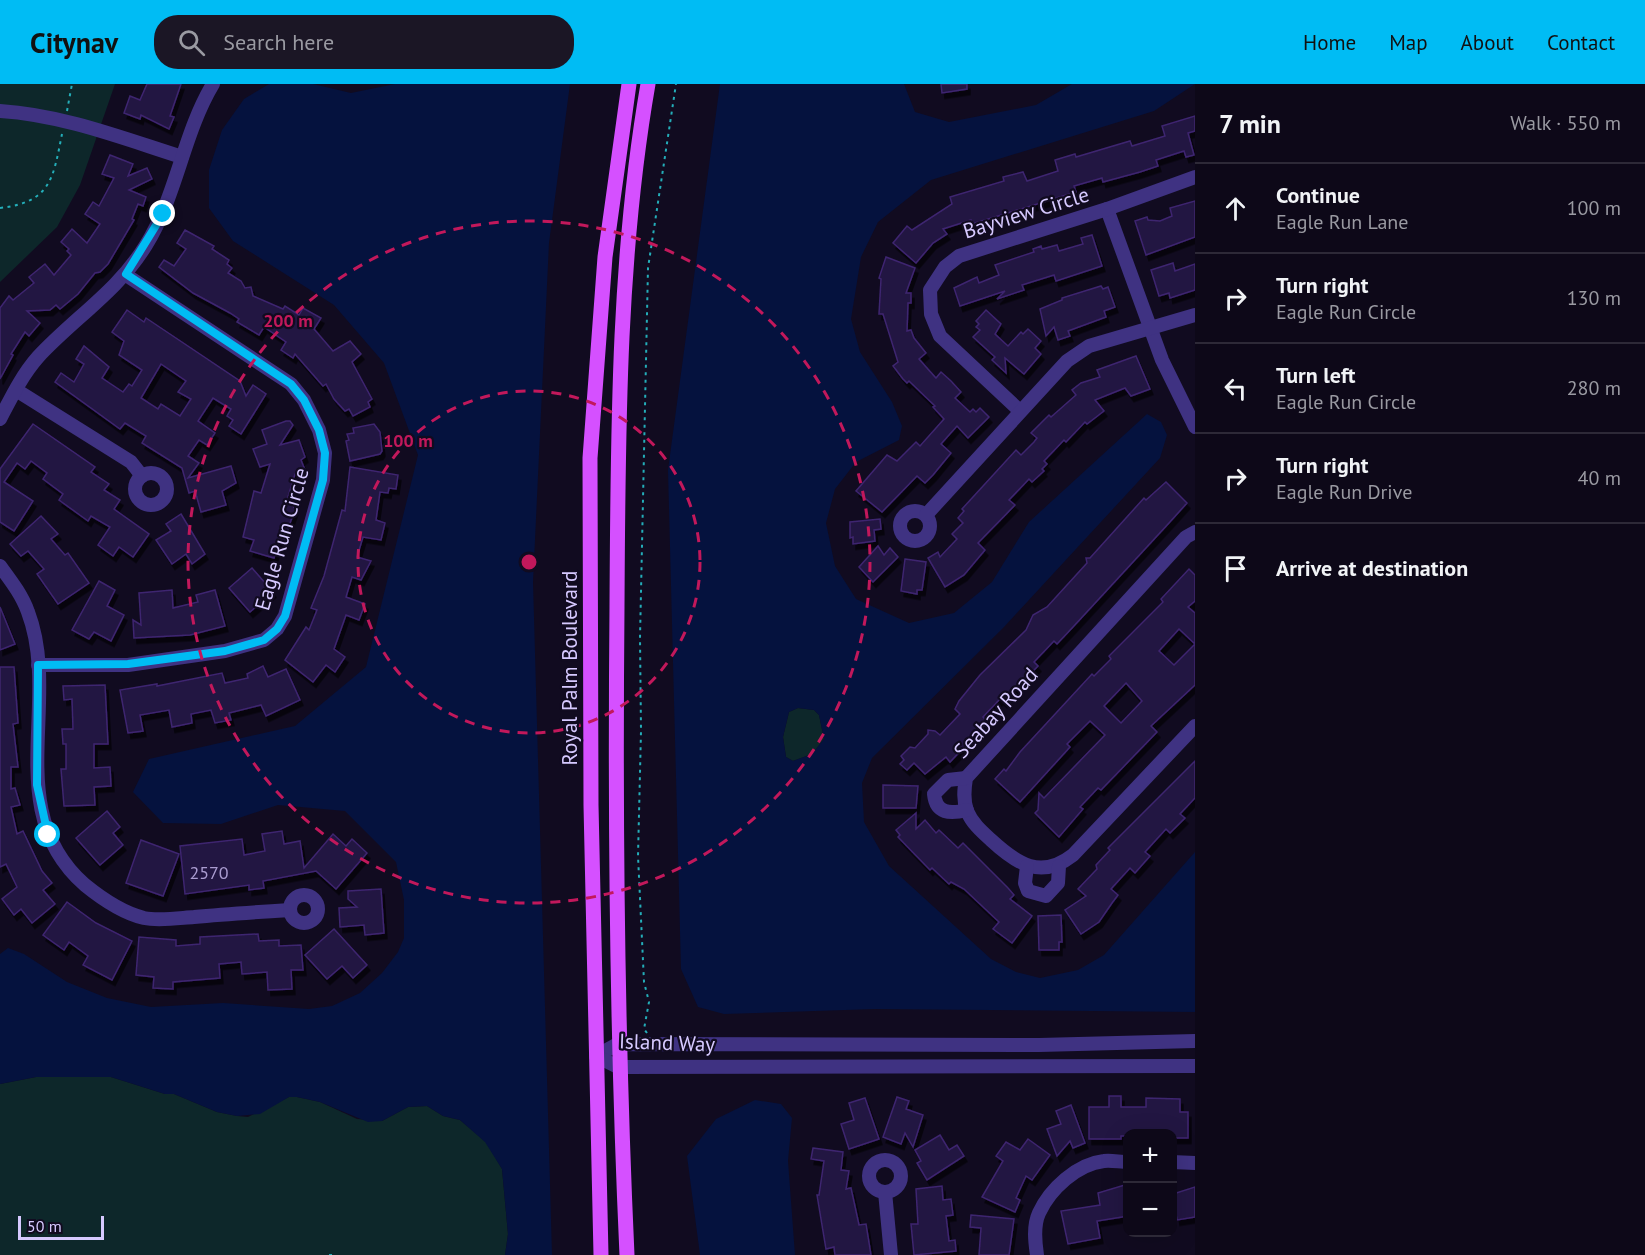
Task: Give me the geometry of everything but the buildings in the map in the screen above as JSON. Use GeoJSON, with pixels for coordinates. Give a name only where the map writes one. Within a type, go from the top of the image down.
{"type":"FeatureCollection","features":[{"type":"Feature","properties":{"kind":"main road","name":"Royal Palm Boulevard"},"geometry":{"type":"LineString","coordinates":[[601,1255],[591,805],[590,458],[605,257],[629,84]]}},
{"type":"Feature","properties":{"kind":"main road"},"geometry":{"type":"LineString","coordinates":[[627,1255],[618,1067],[615,841],[618,391],[636,150],[648,84]]}},
{"type":"Feature","properties":{"kind":"street"},"geometry":{"type":"LineString","coordinates":[[0,419],[37,358],[126,274],[163,214],[182,157],[213,84]]}},
{"type":"Feature","properties":{"kind":"street"},"geometry":{"type":"LineString","coordinates":[[0,111],[35,114],[65,121],[182,157]]}},
{"type":"Feature","properties":{"kind":"street","name":"Bayview Circle"},"geometry":{"type":"LineString","coordinates":[[1020,411],[940,336],[931,314],[930,290],[945,267],[959,255],[1107,209],[1195,177]]}},
{"type":"Feature","properties":{"kind":"street"},"geometry":{"type":"LineString","coordinates":[[1107,209],[1168,374],[1195,427]]}},
{"type":"Feature","properties":{"kind":"street","name":"Eagle Run Circle"},"geometry":{"type":"LineString","coordinates":[[38,665],[128,664],[225,651],[264,640],[277,629],[285,616],[323,480],[325,453],[319,430],[304,400],[291,384],[126,274]]}},
{"type":"Feature","properties":{"kind":"street"},"geometry":{"type":"LineString","coordinates":[[926,515],[1067,361],[1089,346],[1195,315]]}},
{"type":"Feature","properties":{"kind":"street"},"geometry":{"type":"LineString","coordinates":[[16,390],[131,462],[142,476]]}},
{"type":"Feature","properties":{"kind":"street","name":"Seabay Road"},"geometry":{"type":"LineString","coordinates":[[967,810],[964,795],[966,778],[1186,537],[1195,532]]}},
{"type":"Feature","properties":{"kind":"street"},"geometry":{"type":"LineString","coordinates":[[0,566],[17,589],[29,613],[38,665],[37,785],[41,810],[48,835],[61,859],[76,877],[116,906],[145,918],[290,910]]}},
{"type":"Feature","properties":{"kind":"street"},"geometry":{"type":"LineString","coordinates":[[966,778],[948,780],[934,794],[935,802],[941,810],[951,814],[967,810],[975,825],[1008,856],[1027,866],[1059,866],[1073,855],[1195,726]]}},
{"type":"Feature","properties":{"kind":"street"},"geometry":{"type":"LineString","coordinates":[[1027,866],[1025,883],[1028,891],[1046,896],[1058,883],[1059,866]]}},
{"type":"Feature","properties":{"kind":"street","name":"Island Way"},"geometry":{"type":"LineString","coordinates":[[596,1056],[618,1044],[1039,1045],[1195,1041]]}},
{"type":"Feature","properties":{"kind":"street","name":"Island Way"},"geometry":{"type":"LineString","coordinates":[[596,1056],[618,1067],[1195,1066]]}},
{"type":"Feature","properties":{"kind":"street"},"geometry":{"type":"LineString","coordinates":[[1037,1255],[1034,1239],[1038,1214],[1053,1191],[1073,1173],[1092,1165],[1102,1161],[1123,1162]]}},
{"type":"Feature","properties":{"kind":"street"},"geometry":{"type":"LineString","coordinates":[[1177,1162],[1195,1163]]}},
{"type":"Feature","properties":{"kind":"street"},"geometry":{"type":"LineString","coordinates":[[885,1192],[891,1255]]}},
{"type":"Feature","properties":{"kind":"path"},"geometry":{"type":"LineString","coordinates":[[0,208],[23,205],[42,192],[52,179],[72,84]]}},
{"type":"Feature","properties":{"kind":"path"},"geometry":{"type":"LineString","coordinates":[[651,1035],[644,1029],[649,1002],[644,982],[638,856],[648,268],[676,84]]}},
{"type":"Feature","properties":{"kind":"green space"},"geometry":{"type":"Polygon","coordinates":[[[0,84],[115,84],[80,185],[57,227],[0,282],[0,84]]]}},
{"type":"Feature","properties":{"kind":"green space"},"geometry":{"type":"Polygon","coordinates":[[[798,708],[814,710],[819,715],[824,739],[812,754],[793,761],[786,757],[783,737],[789,712],[798,708]]]}},
{"type":"Feature","properties":{"kind":"green space"},"geometry":{"type":"Polygon","coordinates":[[[36,1077],[111,1077],[165,1094],[174,1094],[217,1112],[248,1117],[289,1097],[320,1102],[357,1119],[382,1121],[408,1107],[427,1106],[443,1116],[460,1120],[486,1142],[502,1169],[508,1234],[505,1255],[0,1255],[0,1084],[36,1077]]]}},
{"type":"Feature","properties":{"kind":"shaded area"},"geometry":{"type":"Polygon","coordinates":[[[269,84],[313,84],[351,93],[395,84],[570,84],[549,243],[533,582],[552,1255],[505,1255],[508,1234],[502,1169],[485,1142],[460,1120],[443,1116],[427,1106],[408,1107],[382,1121],[368,1122],[320,1102],[289,1097],[260,1114],[237,1116],[217,1112],[174,1094],[165,1094],[111,1077],[36,1077],[0,1084],[0,954],[8,948],[24,954],[67,982],[107,998],[151,1007],[223,1003],[309,1009],[332,1006],[360,993],[382,973],[398,952],[404,938],[404,900],[396,862],[345,811],[278,805],[221,824],[163,823],[133,792],[149,759],[295,726],[366,667],[418,455],[384,363],[334,305],[233,241],[209,208],[209,170],[222,130],[244,99],[269,84]]]}},
{"type":"Feature","properties":{"kind":"shaded area"},"geometry":{"type":"Polygon","coordinates":[[[720,84],[904,84],[915,112],[949,122],[1036,105],[1072,84],[1195,84],[1154,111],[931,180],[878,222],[861,257],[851,319],[860,352],[892,402],[902,426],[899,440],[856,462],[835,489],[826,523],[835,566],[856,599],[909,623],[954,613],[992,582],[1029,522],[1147,414],[1161,422],[1167,435],[1160,458],[1004,627],[872,758],[862,783],[864,822],[889,866],[991,959],[1016,972],[1040,978],[1078,970],[1104,955],[1195,852],[1195,1012],[875,1009],[724,1014],[698,1007],[681,969],[668,470],[720,84]],[[798,708],[789,712],[783,737],[786,757],[793,761],[812,754],[824,739],[819,715],[814,710],[798,708]]]}},
{"type":"Feature","properties":{"kind":"shaded area"},"geometry":{"type":"Polygon","coordinates":[[[755,1100],[781,1104],[792,1118],[788,1161],[795,1255],[700,1255],[687,1156],[716,1119],[755,1100]]]}},
{"type":"Feature","properties":{"kind":"route"},"geometry":{"type":"LineString","coordinates":[[48,835],[37,785],[38,665],[128,664],[225,651],[264,640],[277,629],[285,616],[323,480],[325,453],[319,430],[304,400],[291,384],[126,274],[146,245],[163,214]]}}]}
